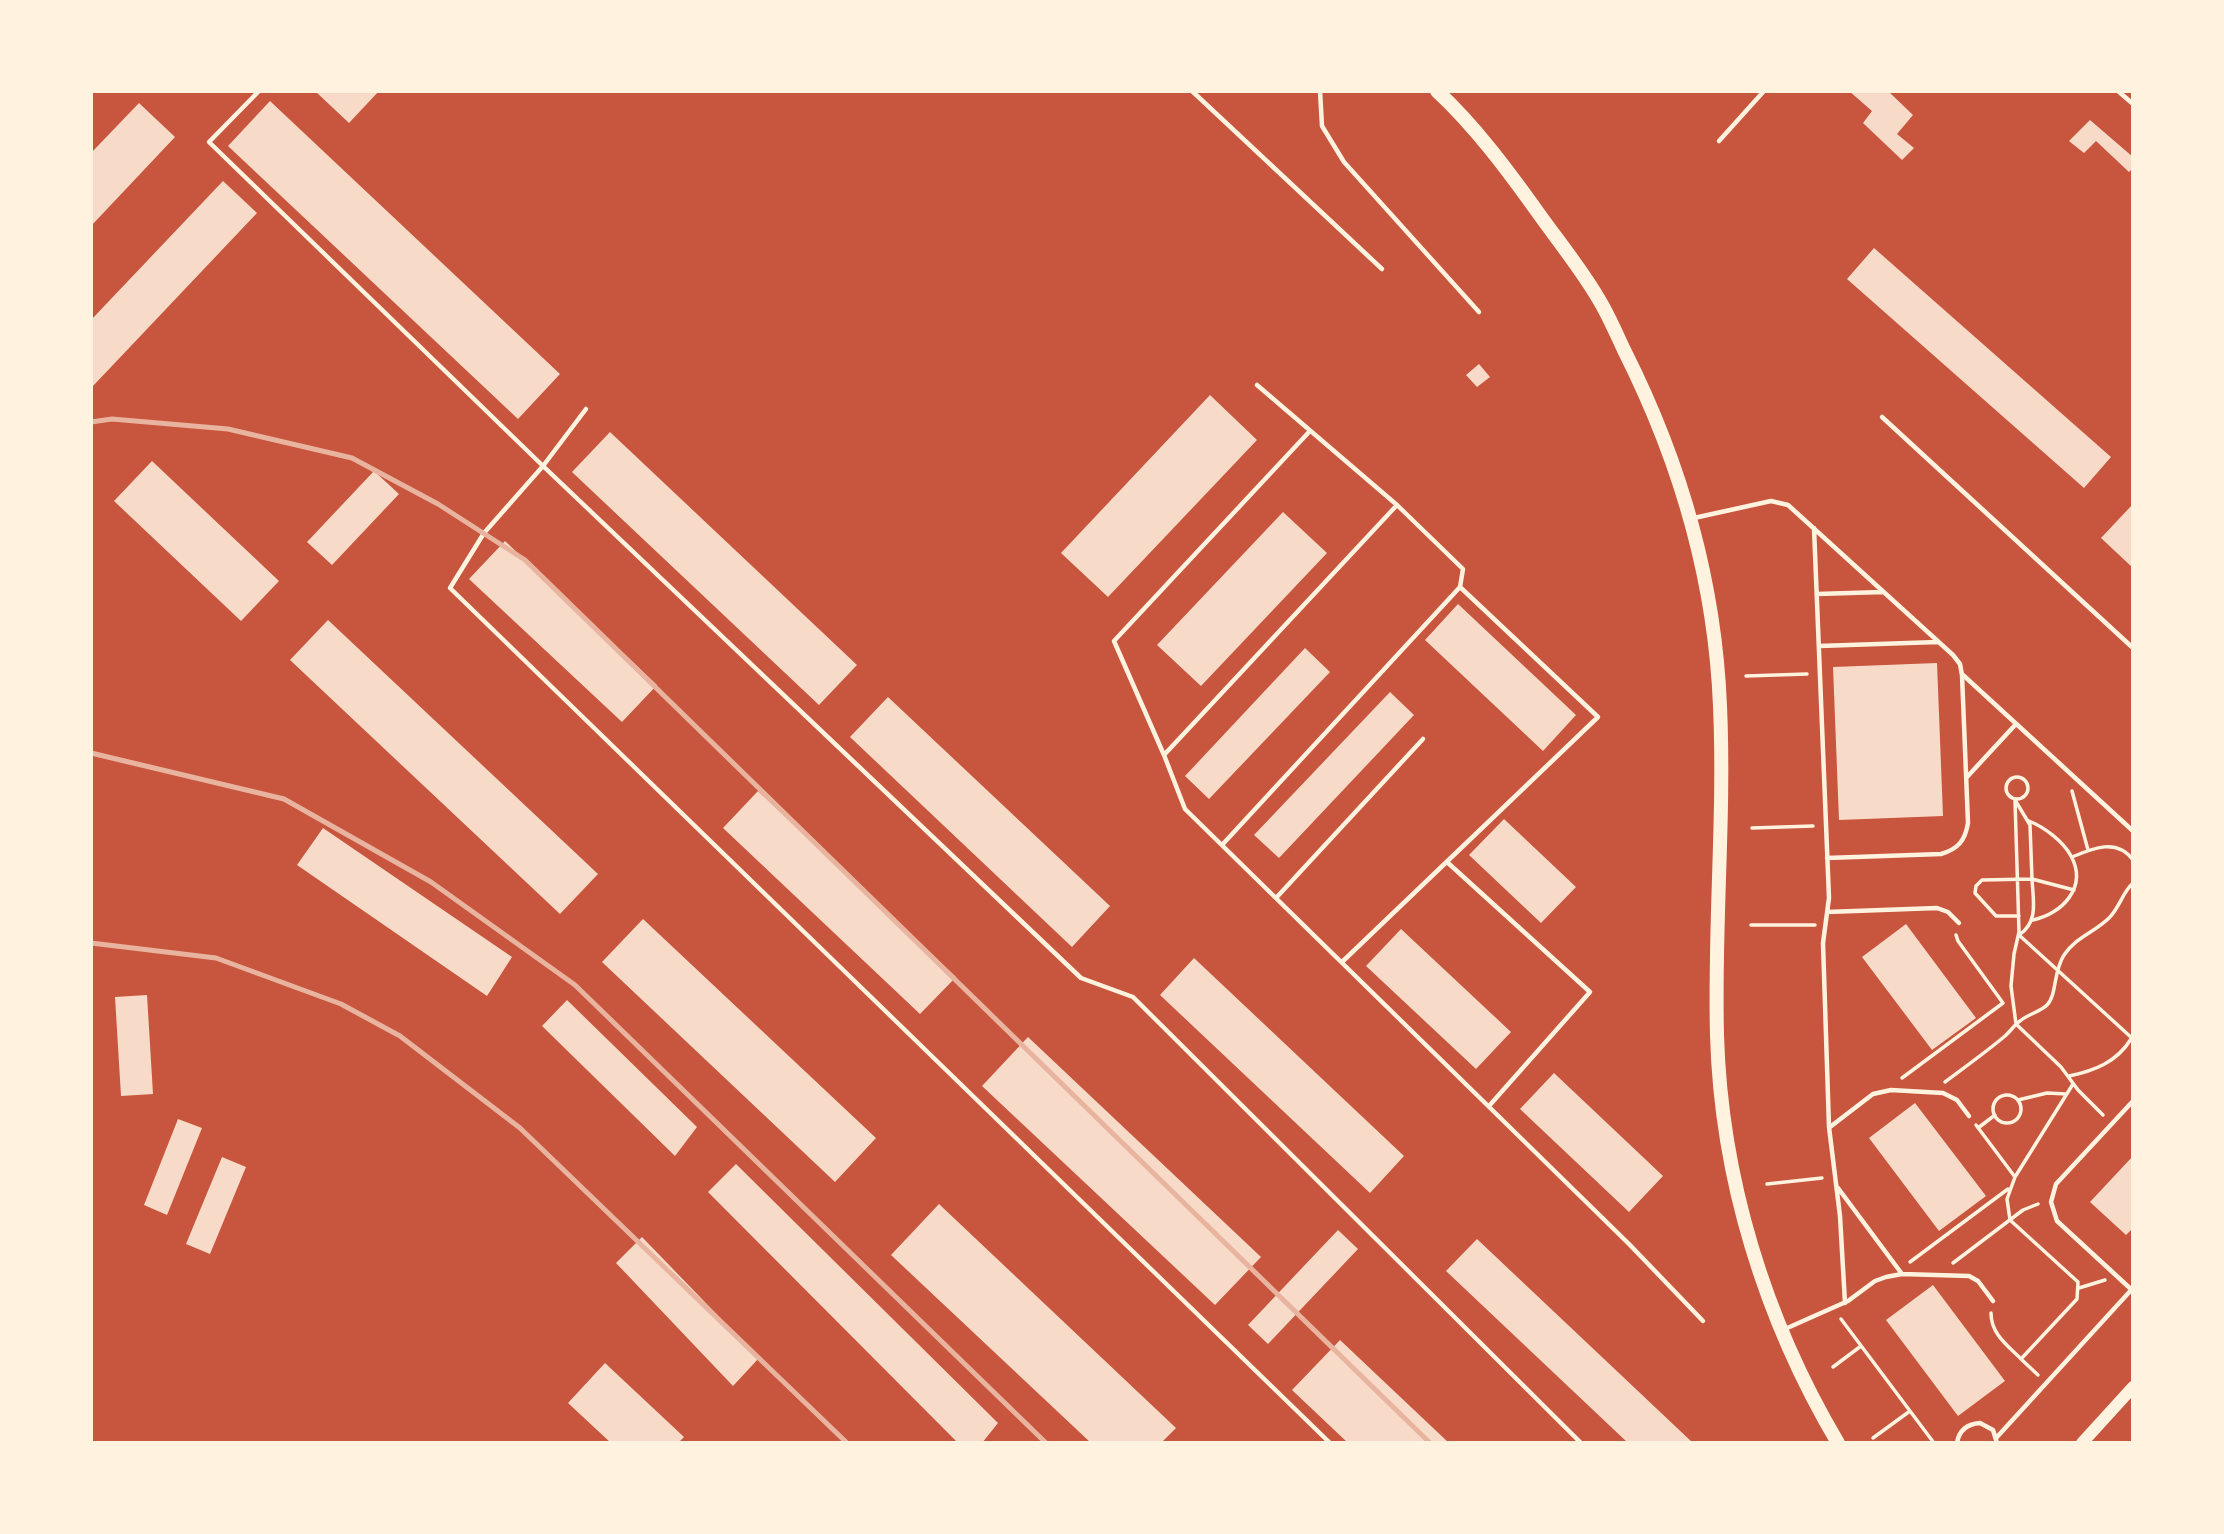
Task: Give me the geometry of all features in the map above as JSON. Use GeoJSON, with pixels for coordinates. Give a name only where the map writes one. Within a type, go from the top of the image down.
{"type":"FeatureCollection","features":[{"type":"Feature","properties":{"kind":"main road"},"geometry":{"type":"LineString","coordinates":[[1437,91],[1454,106],[1524,194],[1598,297],[1651,403],[1691,519],[1713,618],[1720,706],[1717,1036],[1727,1145],[1754,1253],[1782,1330],[1813,1401],[1838,1443]]}},
{"type":"Feature","properties":{"kind":"street"},"geometry":{"type":"LineString","coordinates":[[2082,1443],[2133,1387]]}},
{"type":"Feature","properties":{"kind":"lane"},"geometry":{"type":"LineString","coordinates":[[259,91],[209,142],[542,466],[1081,978],[1133,998],[1581,1443]]}},
{"type":"Feature","properties":{"kind":"lane"},"geometry":{"type":"LineString","coordinates":[[1192,91],[1382,269]]}},
{"type":"Feature","properties":{"kind":"lane"},"geometry":{"type":"LineString","coordinates":[[1320,91],[1322,126],[1343,162],[1479,312]]}},
{"type":"Feature","properties":{"kind":"lane"},"geometry":{"type":"LineString","coordinates":[[1718,141],[1765,91]]}},
{"type":"Feature","properties":{"kind":"lane"},"geometry":{"type":"LineString","coordinates":[[2118,91],[2133,104]]}},
{"type":"Feature","properties":{"kind":"lane"},"geometry":{"type":"LineString","coordinates":[[1222,845],[1460,587],[1463,569],[1396,505],[1257,385]]}},
{"type":"Feature","properties":{"kind":"lane"},"geometry":{"type":"LineString","coordinates":[[586,409],[542,466],[484,533],[450,588],[1330,1443]]}},
{"type":"Feature","properties":{"kind":"lane"},"geometry":{"type":"LineString","coordinates":[[1882,417],[2133,648]]}},
{"type":"Feature","properties":{"kind":"lane"},"geometry":{"type":"LineString","coordinates":[[1309,432],[1114,641],[1185,809],[1629,1244],[1703,1321]]}},
{"type":"Feature","properties":{"kind":"lane"},"geometry":{"type":"LineString","coordinates":[[1691,519],[1777,501],[1793,508],[1957,659],[1962,675],[1968,822],[1961,844],[1941,854],[1827,858]]}},
{"type":"Feature","properties":{"kind":"lane"},"geometry":{"type":"LineString","coordinates":[[1164,755],[1396,505]]}},
{"type":"Feature","properties":{"kind":"lane"},"geometry":{"type":"LineString","coordinates":[[1814,528],[1827,858],[1827,912],[1823,943],[1829,1127],[1837,1187],[1845,1303]]}},
{"type":"Feature","properties":{"kind":"lane"},"geometry":{"type":"LineString","coordinates":[[1342,962],[1598,717],[1460,587]]}},
{"type":"Feature","properties":{"kind":"lane"},"geometry":{"type":"LineString","coordinates":[[1817,594],[1884,592]]}},
{"type":"Feature","properties":{"kind":"lane"},"geometry":{"type":"LineString","coordinates":[[1819,646],[1939,642]]}},
{"type":"Feature","properties":{"kind":"lane"},"geometry":{"type":"LineString","coordinates":[[1962,675],[2133,831]]}},
{"type":"Feature","properties":{"kind":"lane"},"geometry":{"type":"LineString","coordinates":[[1966,778],[2016,724]]}},
{"type":"Feature","properties":{"kind":"lane"},"geometry":{"type":"LineString","coordinates":[[1276,898],[1423,738]]}},
{"type":"Feature","properties":{"kind":"lane"},"geometry":{"type":"LineString","coordinates":[[1447,862],[1590,992],[1489,1106]]}},
{"type":"Feature","properties":{"kind":"lane"},"geometry":{"type":"LineString","coordinates":[[1827,912],[1937,908],[1948,912],[1959,923]]}},
{"type":"Feature","properties":{"kind":"lane"},"geometry":{"type":"LineString","coordinates":[[1829,1127],[1873,1094],[1886,1091],[1943,1093],[1957,1100],[1969,1116]]}},
{"type":"Feature","properties":{"kind":"lane"},"geometry":{"type":"LineString","coordinates":[[1957,1443],[1960,1432],[1972,1423],[1987,1425],[1997,1440],[2133,1289],[2057,1221],[2051,1202],[2056,1184],[2133,1101]]}},
{"type":"Feature","properties":{"kind":"lane"},"geometry":{"type":"LineString","coordinates":[[1837,1187],[1901,1272]]}},
{"type":"Feature","properties":{"kind":"lane"},"geometry":{"type":"LineString","coordinates":[[1782,1330],[1845,1303],[1880,1279],[1901,1272],[1973,1277],[1993,1301]]}},
{"type":"Feature","properties":{"kind":"path"},"geometry":{"type":"LineString","coordinates":[[1746,677],[1820,674]]}},
{"type":"Feature","properties":{"kind":"path"},"geometry":{"type":"LineString","coordinates":[[2066,769],[2088,850]]}},
{"type":"Feature","properties":{"kind":"path"},"geometry":{"type":"LineString","coordinates":[[2015,800],[2025,797],[2029,787],[2027,782],[2017,777],[2012,778],[2006,787],[2010,797],[2029,821],[2061,843],[2072,857],[2077,876],[2074,890],[2067,902],[2061,908],[2033,920]]}},
{"type":"Feature","properties":{"kind":"path"},"geometry":{"type":"LineString","coordinates":[[2015,800],[2019,935],[2014,954],[2012,996],[2016,1024],[2112,1124]]}},
{"type":"Feature","properties":{"kind":"path"},"geometry":{"type":"LineString","coordinates":[[2019,935],[2033,920],[2029,821]]}},
{"type":"Feature","properties":{"kind":"path"},"geometry":{"type":"LineString","coordinates":[[1752,828],[1826,826]]}},
{"type":"Feature","properties":{"kind":"path"},"geometry":{"type":"LineString","coordinates":[[2072,857],[2100,847],[2115,847],[2128,853],[2133,860]]}},
{"type":"Feature","properties":{"kind":"path"},"geometry":{"type":"LineString","coordinates":[[2019,916],[1994,915],[1975,892],[1976,886],[1982,880],[2032,878],[2074,890]]}},
{"type":"Feature","properties":{"kind":"path"},"geometry":{"type":"LineString","coordinates":[[1931,1092],[2003,1038],[2016,1024],[2048,1004],[2053,995],[2056,969],[2075,942],[2102,924],[2117,909],[2126,889],[2133,883]]}},
{"type":"Feature","properties":{"kind":"path"},"geometry":{"type":"LineString","coordinates":[[1959,923],[1956,934],[1958,941],[2003,1003]]}},
{"type":"Feature","properties":{"kind":"path"},"geometry":{"type":"LineString","coordinates":[[1751,925],[1824,925]]}},
{"type":"Feature","properties":{"kind":"path"},"geometry":{"type":"LineString","coordinates":[[2019,935],[2132,1039],[2108,1062],[2068,1076]]}},
{"type":"Feature","properties":{"kind":"path"},"geometry":{"type":"LineString","coordinates":[[1886,1091],[2012,996]]}},
{"type":"Feature","properties":{"kind":"path"},"geometry":{"type":"LineString","coordinates":[[2021,1359],[2077,1299],[2078,1282],[2010,1220],[2007,1199],[2015,1177],[2073,1084]]}},
{"type":"Feature","properties":{"kind":"path"},"geometry":{"type":"LineString","coordinates":[[2018,1100],[2021,1113],[2012,1123],[1999,1121],[1993,1109],[2000,1098],[2006,1096],[2018,1100],[2047,1093],[2067,1094]]}},
{"type":"Feature","properties":{"kind":"path"},"geometry":{"type":"LineString","coordinates":[[1978,1128],[1995,1115]]}},
{"type":"Feature","properties":{"kind":"path"},"geometry":{"type":"LineString","coordinates":[[1969,1116],[2015,1177]]}},
{"type":"Feature","properties":{"kind":"path"},"geometry":{"type":"LineString","coordinates":[[1766,1184],[1835,1176]]}},
{"type":"Feature","properties":{"kind":"path"},"geometry":{"type":"LineString","coordinates":[[1901,1272],[2009,1188]]}},
{"type":"Feature","properties":{"kind":"path"},"geometry":{"type":"LineString","coordinates":[[1937,1275],[2010,1220],[2033,1206],[2051,1202]]}},
{"type":"Feature","properties":{"kind":"path"},"geometry":{"type":"LineString","coordinates":[[2079,1288],[2117,1276]]}},
{"type":"Feature","properties":{"kind":"path"},"geometry":{"type":"LineString","coordinates":[[1993,1301],[1990,1314],[1993,1328],[2046,1383]]}},
{"type":"Feature","properties":{"kind":"path"},"geometry":{"type":"LineString","coordinates":[[1833,1308],[1934,1443]]}},
{"type":"Feature","properties":{"kind":"path"},"geometry":{"type":"LineString","coordinates":[[1833,1367],[1861,1346]]}},
{"type":"Feature","properties":{"kind":"path"},"geometry":{"type":"LineString","coordinates":[[1873,1438],[1910,1411]]}},
{"type":"Feature","properties":{"kind":"building"},"geometry":{"type":"Polygon","coordinates":[[[315,91],[379,91],[349,123],[315,91]]]}},
{"type":"Feature","properties":{"kind":"building"},"geometry":{"type":"Polygon","coordinates":[[[1849,91],[1888,91],[1913,115],[1897,134],[1914,148],[1902,160],[1863,123],[1872,111],[1849,91]]]}},
{"type":"Feature","properties":{"kind":"building"},"geometry":{"type":"Polygon","coordinates":[[[270,101],[560,374],[518,419],[228,146],[270,101]]]}},
{"type":"Feature","properties":{"kind":"building"},"geometry":{"type":"Polygon","coordinates":[[[139,103],[175,137],[91,226],[91,153],[139,103]]]}},
{"type":"Feature","properties":{"kind":"building"},"geometry":{"type":"Polygon","coordinates":[[[2090,120],[2133,157],[2133,168],[2129,172],[2096,141],[2084,153],[2069,141],[2090,120]]]}},
{"type":"Feature","properties":{"kind":"building"},"geometry":{"type":"Polygon","coordinates":[[[223,181],[257,213],[93,386],[91,320],[223,181]]]}},
{"type":"Feature","properties":{"kind":"building"},"geometry":{"type":"Polygon","coordinates":[[[1874,248],[2111,457],[2084,488],[1847,279],[1874,248]]]}},
{"type":"Feature","properties":{"kind":"building"},"geometry":{"type":"Polygon","coordinates":[[[1479,364],[1490,377],[1477,387],[1466,375],[1479,364]]]}},
{"type":"Feature","properties":{"kind":"building"},"geometry":{"type":"Polygon","coordinates":[[[1210,395],[1257,440],[1108,597],[1061,553],[1210,395]]]}},
{"type":"Feature","properties":{"kind":"building"},"geometry":{"type":"Polygon","coordinates":[[[610,432],[857,665],[819,705],[572,472],[610,432]]]}},
{"type":"Feature","properties":{"kind":"building"},"geometry":{"type":"Polygon","coordinates":[[[152,461],[279,581],[241,621],[114,501],[152,461]]]}},
{"type":"Feature","properties":{"kind":"building"},"geometry":{"type":"Polygon","coordinates":[[[374,471],[399,494],[332,565],[307,542],[374,471]]]}},
{"type":"Feature","properties":{"kind":"building"},"geometry":{"type":"Polygon","coordinates":[[[2133,504],[2133,568],[2101,538],[2133,504]]]}},
{"type":"Feature","properties":{"kind":"building"},"geometry":{"type":"Polygon","coordinates":[[[1283,512],[1327,553],[1201,686],[1157,645],[1283,512]]]}},
{"type":"Feature","properties":{"kind":"building"},"geometry":{"type":"Polygon","coordinates":[[[505,541],[657,685],[622,722],[469,579],[505,541]]]}},
{"type":"Feature","properties":{"kind":"building"},"geometry":{"type":"Polygon","coordinates":[[[1458,604],[1576,715],[1543,751],[1425,640],[1458,604]]]}},
{"type":"Feature","properties":{"kind":"building"},"geometry":{"type":"Polygon","coordinates":[[[328,620],[598,874],[560,914],[290,660],[328,620]]]}},
{"type":"Feature","properties":{"kind":"building"},"geometry":{"type":"Polygon","coordinates":[[[1305,648],[1330,672],[1209,799],[1185,776],[1305,648]]]}},
{"type":"Feature","properties":{"kind":"building"},"geometry":{"type":"Polygon","coordinates":[[[1937,663],[1943,816],[1839,820],[1833,667],[1937,663]]]}},
{"type":"Feature","properties":{"kind":"building"},"geometry":{"type":"Polygon","coordinates":[[[1390,692],[1414,715],[1279,858],[1254,835],[1390,692]]]}},
{"type":"Feature","properties":{"kind":"building"},"geometry":{"type":"Polygon","coordinates":[[[888,697],[1110,906],[1072,947],[850,737],[888,697]]]}},
{"type":"Feature","properties":{"kind":"building"},"geometry":{"type":"Polygon","coordinates":[[[758,791],[956,977],[920,1014],[723,828],[758,791]]]}},
{"type":"Feature","properties":{"kind":"building"},"geometry":{"type":"Polygon","coordinates":[[[1504,819],[1576,887],[1541,923],[1469,855],[1504,819]]]}},
{"type":"Feature","properties":{"kind":"building"},"geometry":{"type":"Polygon","coordinates":[[[323,828],[512,957],[487,996],[297,865],[323,828]]]}},
{"type":"Feature","properties":{"kind":"building"},"geometry":{"type":"Polygon","coordinates":[[[643,919],[876,1138],[835,1182],[602,962],[643,919]]]}},
{"type":"Feature","properties":{"kind":"building"},"geometry":{"type":"Polygon","coordinates":[[[1906,924],[1976,1018],[1932,1050],[1862,957],[1906,924]]]}},
{"type":"Feature","properties":{"kind":"building"},"geometry":{"type":"Polygon","coordinates":[[[1401,929],[1511,1032],[1476,1069],[1366,966],[1401,929]]]}},
{"type":"Feature","properties":{"kind":"building"},"geometry":{"type":"Polygon","coordinates":[[[1194,958],[1404,1156],[1370,1193],[1160,995],[1194,958]]]}},
{"type":"Feature","properties":{"kind":"building"},"geometry":{"type":"Polygon","coordinates":[[[147,995],[153,1094],[121,1096],[115,997],[147,995]]]}},
{"type":"Feature","properties":{"kind":"building"},"geometry":{"type":"Polygon","coordinates":[[[567,1000],[697,1127],[675,1156],[542,1026],[567,1000]]]}},
{"type":"Feature","properties":{"kind":"building"},"geometry":{"type":"Polygon","coordinates":[[[1028,1037],[1261,1257],[1215,1305],[982,1086],[1028,1037]]]}},
{"type":"Feature","properties":{"kind":"building"},"geometry":{"type":"Polygon","coordinates":[[[1554,1073],[1663,1176],[1629,1212],[1520,1109],[1554,1073]]]}},
{"type":"Feature","properties":{"kind":"building"},"geometry":{"type":"Polygon","coordinates":[[[1915,1103],[1986,1196],[1939,1231],[1869,1138],[1915,1103]]]}},
{"type":"Feature","properties":{"kind":"building"},"geometry":{"type":"Polygon","coordinates":[[[178,1119],[202,1128],[167,1215],[144,1205],[178,1119]]]}},
{"type":"Feature","properties":{"kind":"building"},"geometry":{"type":"Polygon","coordinates":[[[2133,1156],[2133,1228],[2126,1235],[2090,1202],[2133,1156]]]}},
{"type":"Feature","properties":{"kind":"building"},"geometry":{"type":"Polygon","coordinates":[[[222,1157],[246,1167],[210,1254],[186,1244],[222,1157]]]}},
{"type":"Feature","properties":{"kind":"building"},"geometry":{"type":"Polygon","coordinates":[[[736,1164],[998,1423],[982,1443],[958,1443],[708,1192],[736,1164]]]}},
{"type":"Feature","properties":{"kind":"building"},"geometry":{"type":"Polygon","coordinates":[[[939,1204],[1176,1428],[1161,1443],[1091,1443],[891,1255],[939,1204]]]}},
{"type":"Feature","properties":{"kind":"building"},"geometry":{"type":"Polygon","coordinates":[[[1338,1230],[1358,1249],[1268,1344],[1248,1325],[1338,1230]]]}},
{"type":"Feature","properties":{"kind":"building"},"geometry":{"type":"Polygon","coordinates":[[[642,1237],[759,1358],[733,1386],[616,1263],[642,1237]]]}},
{"type":"Feature","properties":{"kind":"building"},"geometry":{"type":"Polygon","coordinates":[[[1477,1239],[1693,1443],[1628,1443],[1446,1271],[1477,1239]]]}},
{"type":"Feature","properties":{"kind":"building"},"geometry":{"type":"Polygon","coordinates":[[[1933,1285],[2005,1381],[1958,1416],[1886,1320],[1933,1285]]]}},
{"type":"Feature","properties":{"kind":"building"},"geometry":{"type":"Polygon","coordinates":[[[1340,1340],[1449,1443],[1348,1443],[1292,1390],[1340,1340]]]}},
{"type":"Feature","properties":{"kind":"building"},"geometry":{"type":"Polygon","coordinates":[[[605,1363],[684,1437],[678,1443],[611,1443],[568,1403],[605,1363]]]}},
{"type":"Feature","properties":{"kind":"railway"},"geometry":{"type":"LineString","coordinates":[[91,422],[112,419],[228,429],[352,458],[438,504],[525,560],[1430,1443]]}},
{"type":"Feature","properties":{"kind":"railway"},"geometry":{"type":"LineString","coordinates":[[91,753],[284,799],[431,882],[575,985],[1046,1443]]}},
{"type":"Feature","properties":{"kind":"railway"},"geometry":{"type":"LineString","coordinates":[[91,943],[216,958],[341,1004],[400,1036],[520,1128],[847,1443]]}}]}
